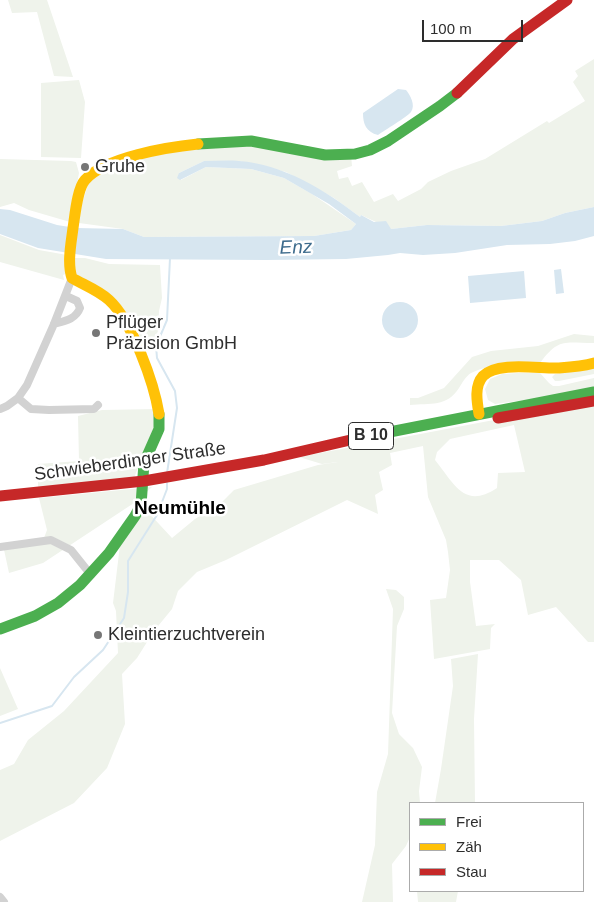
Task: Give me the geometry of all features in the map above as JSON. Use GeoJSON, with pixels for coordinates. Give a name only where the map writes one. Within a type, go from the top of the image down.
{"type":"FeatureCollection","features":[{"type":"Feature","properties":{"kind":"street"},"geometry":{"type":"LineString","coordinates":[[0,409],[18,398],[26,385],[66,296],[72,278],[70,268],[74,221],[82,184],[91,174],[109,164],[154,150],[227,140],[252,142],[326,156],[351,155],[378,147],[453,96],[520,34],[538,19],[567,0]]}},
{"type":"Feature","properties":{"kind":"street"},"geometry":{"type":"LineString","coordinates":[[0,629],[46,610],[66,597],[105,560],[142,502],[144,461],[160,424],[157,404],[135,341],[118,310],[106,298],[72,278]]}},
{"type":"Feature","properties":{"kind":"street"},"geometry":{"type":"LineString","coordinates":[[54,324],[70,319],[78,313],[80,308],[77,301],[66,296]]}},
{"type":"Feature","properties":{"kind":"street"},"geometry":{"type":"LineString","coordinates":[[594,363],[558,368],[490,371],[482,377],[478,385],[475,420],[492,420],[594,401]]}},
{"type":"Feature","properties":{"kind":"street","name":"B 10"},"geometry":{"type":"LineString","coordinates":[[475,420],[537,402],[594,392]]}},
{"type":"Feature","properties":{"kind":"street"},"geometry":{"type":"LineString","coordinates":[[18,398],[31,409],[94,409],[98,405]]}},
{"type":"Feature","properties":{"kind":"street","name":"Schwieberdinger Straße"},"geometry":{"type":"LineString","coordinates":[[0,496],[173,477],[264,460],[337,442],[475,420]]}},
{"type":"Feature","properties":{"kind":"street"},"geometry":{"type":"LineString","coordinates":[[0,547],[51,540],[71,550],[91,575]]}},
{"type":"Feature","properties":{"kind":"street"},"geometry":{"type":"LineString","coordinates":[[0,897],[4,902]]}},
{"type":"Feature","properties":{"kind":"shaded area"},"geometry":{"type":"Polygon","coordinates":[[[8,0],[47,0],[73,77],[54,76],[37,12],[12,13],[8,0]]]}},
{"type":"Feature","properties":{"kind":"shaded area"},"geometry":{"type":"Polygon","coordinates":[[[594,59],[594,207],[565,213],[542,221],[501,226],[427,225],[391,229],[361,215],[360,217],[334,198],[286,172],[239,161],[204,161],[179,173],[181,180],[206,167],[251,169],[284,178],[312,194],[356,224],[351,230],[314,236],[144,237],[123,229],[79,223],[80,209],[90,179],[154,150],[227,140],[351,155],[352,166],[337,171],[339,179],[348,177],[352,186],[362,182],[374,202],[393,194],[398,201],[421,189],[428,182],[451,171],[485,159],[547,121],[549,123],[585,101],[573,82],[578,76],[575,71],[594,59]]]}},
{"type":"Feature","properties":{"kind":"shaded area"},"geometry":{"type":"Polygon","coordinates":[[[79,80],[85,102],[81,158],[41,157],[41,83],[79,80]]]}},
{"type":"Feature","properties":{"kind":"shaded area"},"geometry":{"type":"Polygon","coordinates":[[[0,159],[76,162],[79,173],[70,222],[29,210],[14,203],[0,207],[0,159]]]}},
{"type":"Feature","properties":{"kind":"shaded area"},"geometry":{"type":"Polygon","coordinates":[[[0,235],[39,250],[67,255],[68,273],[63,275],[64,280],[0,262],[0,235]]]}},
{"type":"Feature","properties":{"kind":"shaded area"},"geometry":{"type":"Polygon","coordinates":[[[75,258],[85,258],[109,264],[160,265],[162,298],[158,331],[152,345],[143,344],[133,321],[117,301],[75,274],[75,258]]]}},
{"type":"Feature","properties":{"kind":"shaded area"},"geometry":{"type":"Polygon","coordinates":[[[574,334],[594,336],[594,343],[563,343],[552,349],[540,363],[505,364],[479,369],[467,376],[449,398],[438,403],[410,405],[410,398],[418,398],[444,388],[472,357],[491,351],[538,346],[574,334]]]}},
{"type":"Feature","properties":{"kind":"shaded area"},"geometry":{"type":"Polygon","coordinates":[[[594,368],[594,374],[559,381],[555,381],[552,377],[555,374],[594,368]]]}},
{"type":"Feature","properties":{"kind":"shaded area"},"geometry":{"type":"Polygon","coordinates":[[[540,373],[553,386],[594,378],[594,391],[495,404],[488,400],[485,389],[490,379],[502,374],[540,373]]]}},
{"type":"Feature","properties":{"kind":"shaded area"},"geometry":{"type":"Polygon","coordinates":[[[594,401],[594,642],[588,642],[556,607],[528,615],[521,580],[499,560],[470,560],[470,582],[476,626],[495,624],[491,628],[490,649],[434,659],[430,600],[446,598],[450,570],[446,540],[428,497],[423,446],[390,453],[392,465],[379,472],[383,490],[375,495],[378,514],[347,500],[226,560],[197,572],[178,591],[172,609],[154,631],[137,658],[122,674],[125,724],[107,768],[74,803],[0,841],[0,770],[14,764],[28,740],[64,711],[118,653],[116,611],[113,603],[120,545],[139,517],[147,511],[172,538],[195,519],[221,503],[234,490],[318,465],[338,462],[322,464],[299,457],[594,401]],[[514,425],[450,439],[437,452],[435,460],[454,485],[468,495],[486,494],[497,488],[498,473],[525,472],[514,425]]]}},
{"type":"Feature","properties":{"kind":"shaded area"},"geometry":{"type":"Polygon","coordinates":[[[157,409],[157,419],[134,478],[38,490],[38,464],[79,461],[78,416],[102,410],[157,409]]]}},
{"type":"Feature","properties":{"kind":"shaded area"},"geometry":{"type":"Polygon","coordinates":[[[152,487],[137,501],[43,563],[9,573],[3,545],[44,538],[47,530],[39,498],[152,487]]]}},
{"type":"Feature","properties":{"kind":"shaded area"},"geometry":{"type":"Polygon","coordinates":[[[386,589],[396,590],[404,597],[404,609],[397,626],[392,713],[399,734],[413,748],[422,767],[419,791],[420,802],[409,802],[409,839],[392,864],[393,902],[362,902],[375,845],[377,792],[388,754],[393,609],[386,589]]]}},
{"type":"Feature","properties":{"kind":"shaded area"},"geometry":{"type":"Polygon","coordinates":[[[478,654],[474,719],[475,802],[435,802],[453,686],[451,659],[478,654]]]}},
{"type":"Feature","properties":{"kind":"shaded area"},"geometry":{"type":"Polygon","coordinates":[[[0,668],[18,709],[0,716],[0,668]]]}},
{"type":"Feature","properties":{"kind":"shaded area"},"geometry":{"type":"Polygon","coordinates":[[[417,892],[458,892],[456,902],[418,902],[417,892]]]}},
{"type":"Feature","properties":{"kind":"water"},"geometry":{"type":"Polygon","coordinates":[[[398,89],[406,90],[412,100],[411,112],[378,135],[368,130],[363,113],[398,89]]]}},
{"type":"Feature","properties":{"kind":"water","name":"Enz"},"geometry":{"type":"Polygon","coordinates":[[[204,161],[235,161],[272,167],[318,188],[360,217],[361,215],[374,222],[386,221],[391,229],[427,225],[501,226],[542,221],[565,213],[594,207],[594,236],[575,241],[550,244],[507,245],[455,253],[423,255],[400,253],[346,259],[266,260],[106,259],[38,248],[0,234],[0,209],[10,210],[57,225],[76,228],[123,229],[144,237],[314,236],[351,230],[356,224],[329,204],[284,178],[251,169],[206,167],[180,180],[177,178],[179,173],[204,161]]]}},
{"type":"Feature","properties":{"kind":"water"},"geometry":{"type":"Polygon","coordinates":[[[561,269],[564,293],[556,294],[554,270],[561,269]]]}},
{"type":"Feature","properties":{"kind":"water"},"geometry":{"type":"Polygon","coordinates":[[[524,271],[526,298],[470,303],[468,276],[524,271]]]}},
{"type":"Feature","properties":{"kind":"water"},"geometry":{"type":"Polygon","coordinates":[[[400,302],[407,303],[413,307],[417,313],[417,327],[413,333],[407,337],[400,338],[393,337],[387,333],[383,327],[382,320],[383,313],[387,307],[393,303],[400,302]]]}},
{"type":"Feature","properties":{"kind":"waterway"},"geometry":{"type":"LineString","coordinates":[[167,473],[177,408],[175,391],[157,358],[156,346],[167,320],[170,258]]}},
{"type":"Feature","properties":{"kind":"waterway"},"geometry":{"type":"LineString","coordinates":[[0,723],[52,706],[74,677],[103,650],[124,618],[128,592],[128,561],[157,515],[167,489],[167,483]]}},
{"type":"Feature","properties":{"kind":"traffic: fast"},"geometry":{"type":"LineString","coordinates":[[198,144],[251,141],[325,155],[355,154],[370,150],[388,141],[457,93]]}},
{"type":"Feature","properties":{"kind":"traffic: fast"},"geometry":{"type":"LineString","coordinates":[[359,438],[594,392]]}},
{"type":"Feature","properties":{"kind":"traffic: fast"},"geometry":{"type":"LineString","coordinates":[[0,629],[35,616],[58,603],[80,585],[109,553],[141,505],[144,463],[159,429],[159,414]]}},
{"type":"Feature","properties":{"kind":"traffic: slow"},"geometry":{"type":"LineString","coordinates":[[159,414],[141,353],[126,322],[105,296],[72,278],[70,253],[78,196],[85,180],[94,172],[107,165],[138,154],[198,144]]}},
{"type":"Feature","properties":{"kind":"traffic: slow"},"geometry":{"type":"LineString","coordinates":[[479,414],[478,384],[483,376],[490,371],[508,367],[559,368],[594,363]]}},
{"type":"Feature","properties":{"kind":"traffic: jam"},"geometry":{"type":"LineString","coordinates":[[457,93],[513,39],[567,0]]}},
{"type":"Feature","properties":{"kind":"traffic: jam"},"geometry":{"type":"LineString","coordinates":[[498,418],[594,401]]}},
{"type":"Feature","properties":{"kind":"traffic: jam"},"geometry":{"type":"LineString","coordinates":[[0,496],[144,481],[264,460],[359,438]]}},
{"type":"Feature","properties":{"kind":"place","name":"Gruhe"},"geometry":{"type":"Point","coordinates":[85,167]}},
{"type":"Feature","properties":{"kind":"place","name":"Pflüger Präzision GmbH"},"geometry":{"type":"Point","coordinates":[96,333]}},
{"type":"Feature","properties":{"kind":"place","name":"Kleintierzuchtverein"},"geometry":{"type":"Point","coordinates":[98,635]}},
{"type":"Feature","properties":{"kind":"district","name":"Neumühle"},"geometry":{"type":"Point","coordinates":[180,509]}}]}
